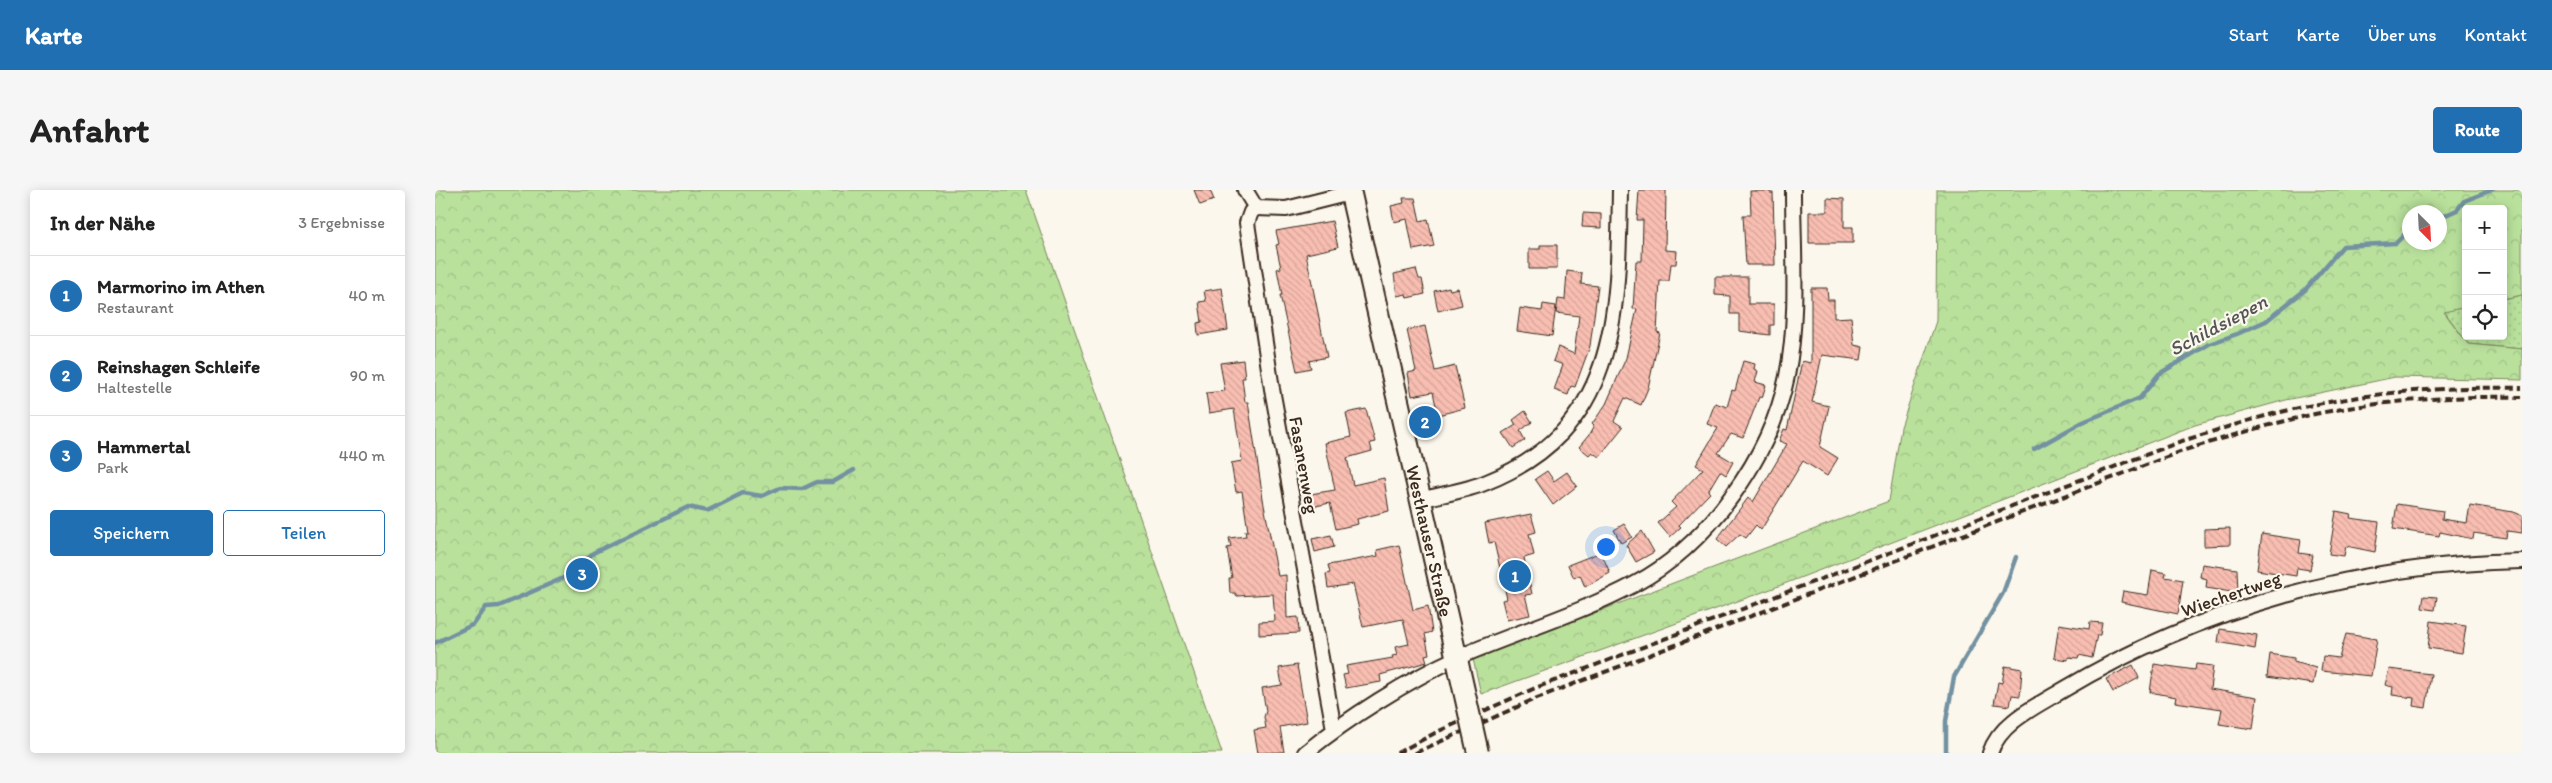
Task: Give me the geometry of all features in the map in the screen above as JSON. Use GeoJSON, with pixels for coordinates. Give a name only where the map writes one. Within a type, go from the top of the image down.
{"type":"FeatureCollection","features":[{"type":"Feature","properties":{"kind":"main road","name":"Westhauser Straße"},"geometry":{"type":"LineString","coordinates":[[1350,192],[1478,753]]}},
{"type":"Feature","properties":{"kind":"street"},"geometry":{"type":"LineString","coordinates":[[1245,190],[1255,208],[1286,209],[1350,192]]}},
{"type":"Feature","properties":{"kind":"street"},"geometry":{"type":"LineString","coordinates":[[1420,500],[1485,483],[1516,469],[1543,452],[1559,436],[1579,410],[1603,366],[1612,327],[1619,256],[1620,190]]}},
{"type":"Feature","properties":{"kind":"street"},"geometry":{"type":"LineString","coordinates":[[1305,753],[1334,729],[1458,661],[1637,583],[1705,529],[1735,493],[1763,444],[1780,402],[1787,378],[1794,327],[1793,190]]}},
{"type":"Feature","properties":{"kind":"street","name":"Fasanenweg"},"geometry":{"type":"LineString","coordinates":[[1255,208],[1251,212],[1247,223],[1271,389],[1334,729]]}},
{"type":"Feature","properties":{"kind":"street","name":"Wiechertweg"},"geometry":{"type":"LineString","coordinates":[[1991,753],[2000,733],[2042,702],[2112,663],[2206,620],[2255,604],[2352,579],[2447,565],[2522,561]]}},
{"type":"Feature","properties":{"kind":"green space"},"geometry":{"type":"Polygon","coordinates":[[[435,190],[1026,190],[1222,753],[435,753],[435,190]]]}},
{"type":"Feature","properties":{"kind":"green space"},"geometry":{"type":"Polygon","coordinates":[[[1937,190],[2522,190],[2522,295],[2507,298],[2507,205],[2462,205],[2462,308],[2444,312],[2462,336],[2462,340],[2465,340],[2468,344],[2522,349],[2522,380],[2395,377],[2286,400],[2195,425],[1771,589],[1481,694],[1473,659],[1889,501],[1901,427],[1936,321],[1937,190]]]}},
{"type":"Feature","properties":{"kind":"green space"},"geometry":{"type":"Polygon","coordinates":[[[2522,295],[2522,349],[2468,344],[2465,340],[2507,340],[2507,298],[2522,295]]]}},
{"type":"Feature","properties":{"kind":"green space"},"geometry":{"type":"Polygon","coordinates":[[[2462,308],[2462,336],[2444,311],[2462,308]]]}},
{"type":"Feature","properties":{"kind":"building"},"geometry":{"type":"Polygon","coordinates":[[[1194,190],[1210,190],[1214,200],[1200,205],[1194,190]]]}},
{"type":"Feature","properties":{"kind":"building"},"geometry":{"type":"Polygon","coordinates":[[[1639,190],[1666,190],[1665,250],[1677,251],[1676,264],[1671,264],[1669,281],[1660,281],[1657,332],[1660,333],[1648,388],[1641,405],[1625,398],[1614,421],[1623,427],[1599,457],[1592,452],[1589,455],[1579,447],[1589,435],[1594,426],[1592,424],[1606,404],[1626,358],[1637,309],[1633,309],[1636,261],[1642,261],[1643,220],[1637,220],[1639,190]]]}},
{"type":"Feature","properties":{"kind":"building"},"geometry":{"type":"Polygon","coordinates":[[[1750,191],[1770,191],[1770,193],[1773,193],[1775,265],[1746,265],[1743,215],[1751,215],[1750,191]]]}},
{"type":"Feature","properties":{"kind":"building"},"geometry":{"type":"Polygon","coordinates":[[[1403,198],[1415,198],[1420,221],[1428,219],[1434,246],[1413,250],[1407,219],[1394,222],[1391,206],[1404,203],[1403,198]]]}},
{"type":"Feature","properties":{"kind":"building"},"geometry":{"type":"Polygon","coordinates":[[[1827,198],[1844,199],[1844,227],[1853,227],[1853,243],[1809,243],[1809,212],[1827,212],[1827,198]]]}},
{"type":"Feature","properties":{"kind":"building"},"geometry":{"type":"Polygon","coordinates":[[[1583,213],[1601,214],[1601,228],[1582,227],[1583,213]]]}},
{"type":"Feature","properties":{"kind":"building"},"geometry":{"type":"Polygon","coordinates":[[[1332,221],[1338,247],[1306,254],[1327,357],[1309,361],[1311,368],[1297,371],[1280,295],[1282,295],[1277,269],[1281,268],[1276,245],[1279,244],[1276,231],[1332,221]]]}},
{"type":"Feature","properties":{"kind":"building"},"geometry":{"type":"Polygon","coordinates":[[[1540,245],[1557,245],[1557,269],[1529,269],[1529,249],[1540,249],[1540,245]]]}},
{"type":"Feature","properties":{"kind":"building"},"geometry":{"type":"Polygon","coordinates":[[[1416,269],[1419,279],[1422,279],[1425,294],[1407,298],[1406,294],[1397,296],[1394,274],[1416,269]]]}},
{"type":"Feature","properties":{"kind":"building"},"geometry":{"type":"Polygon","coordinates":[[[1567,271],[1582,273],[1581,284],[1598,286],[1590,346],[1575,387],[1571,386],[1568,395],[1554,390],[1563,365],[1553,361],[1558,347],[1574,354],[1579,316],[1556,313],[1558,299],[1565,300],[1567,271]]]}},
{"type":"Feature","properties":{"kind":"building"},"geometry":{"type":"Polygon","coordinates":[[[1715,277],[1748,277],[1748,304],[1774,304],[1774,325],[1770,325],[1770,335],[1739,331],[1739,314],[1730,314],[1730,296],[1715,295],[1715,277]]]}},
{"type":"Feature","properties":{"kind":"building"},"geometry":{"type":"Polygon","coordinates":[[[1449,287],[1450,290],[1458,288],[1462,305],[1438,311],[1434,291],[1449,287]]]}},
{"type":"Feature","properties":{"kind":"building"},"geometry":{"type":"Polygon","coordinates":[[[1222,288],[1228,330],[1198,335],[1197,323],[1202,322],[1199,302],[1206,301],[1204,291],[1222,288]]]}},
{"type":"Feature","properties":{"kind":"building"},"geometry":{"type":"Polygon","coordinates":[[[1811,288],[1827,288],[1828,300],[1834,300],[1834,318],[1851,317],[1854,345],[1863,347],[1861,360],[1822,355],[1812,402],[1829,406],[1820,447],[1838,458],[1827,476],[1803,461],[1761,530],[1756,525],[1746,538],[1740,534],[1726,547],[1717,539],[1748,498],[1753,502],[1787,444],[1779,441],[1784,429],[1787,430],[1802,361],[1811,363],[1811,288]]]}},
{"type":"Feature","properties":{"kind":"building"},"geometry":{"type":"Polygon","coordinates":[[[1543,304],[1556,306],[1552,336],[1517,331],[1520,308],[1542,311],[1543,304]]]}},
{"type":"Feature","properties":{"kind":"building"},"geometry":{"type":"Polygon","coordinates":[[[1425,326],[1435,371],[1455,366],[1465,408],[1438,415],[1433,392],[1412,396],[1408,373],[1416,371],[1407,330],[1425,326]]]}},
{"type":"Feature","properties":{"kind":"building"},"geometry":{"type":"Polygon","coordinates":[[[1243,360],[1245,378],[1242,378],[1245,402],[1248,402],[1264,505],[1278,576],[1286,575],[1287,618],[1298,617],[1299,633],[1259,635],[1259,622],[1275,621],[1273,594],[1237,596],[1235,593],[1230,593],[1229,578],[1232,578],[1227,548],[1231,547],[1229,538],[1246,536],[1245,531],[1248,531],[1242,491],[1236,492],[1231,463],[1242,461],[1234,409],[1209,413],[1206,393],[1225,391],[1220,363],[1243,360]]]}},
{"type":"Feature","properties":{"kind":"building"},"geometry":{"type":"Polygon","coordinates":[[[1743,361],[1755,364],[1754,369],[1758,371],[1755,382],[1766,385],[1762,398],[1759,397],[1743,438],[1731,434],[1718,453],[1733,462],[1726,475],[1720,471],[1708,491],[1710,493],[1670,537],[1658,523],[1676,507],[1671,502],[1703,469],[1696,465],[1718,428],[1707,424],[1715,403],[1727,407],[1732,390],[1735,391],[1743,361]]]}},
{"type":"Feature","properties":{"kind":"building"},"geometry":{"type":"Polygon","coordinates":[[[1366,409],[1375,442],[1370,443],[1372,451],[1347,458],[1353,485],[1384,478],[1389,511],[1357,519],[1358,524],[1336,529],[1330,503],[1306,508],[1304,495],[1335,490],[1325,443],[1351,437],[1346,413],[1366,409]]]}},
{"type":"Feature","properties":{"kind":"building"},"geometry":{"type":"Polygon","coordinates":[[[1525,411],[1532,422],[1520,431],[1525,440],[1513,448],[1503,433],[1516,425],[1513,420],[1525,411]]]}},
{"type":"Feature","properties":{"kind":"building"},"geometry":{"type":"Polygon","coordinates":[[[1547,471],[1554,481],[1567,472],[1577,486],[1553,505],[1535,479],[1547,471]]]}},
{"type":"Feature","properties":{"kind":"building"},"geometry":{"type":"Polygon","coordinates":[[[2397,504],[2443,511],[2442,519],[2467,523],[2470,505],[2513,512],[2522,516],[2522,533],[2507,531],[2506,538],[2474,533],[2473,539],[2440,532],[2439,536],[2393,529],[2397,504]]]}},
{"type":"Feature","properties":{"kind":"building"},"geometry":{"type":"Polygon","coordinates":[[[2336,511],[2351,514],[2350,518],[2379,522],[2375,552],[2346,546],[2344,556],[2329,554],[2336,511]]]}},
{"type":"Feature","properties":{"kind":"building"},"geometry":{"type":"Polygon","coordinates":[[[1531,514],[1536,532],[1529,534],[1534,555],[1524,558],[1532,594],[1525,595],[1530,615],[1507,620],[1502,600],[1507,599],[1494,542],[1489,543],[1485,523],[1531,514]]]}},
{"type":"Feature","properties":{"kind":"building"},"geometry":{"type":"Polygon","coordinates":[[[1624,524],[1632,537],[1621,543],[1614,530],[1624,524]]]}},
{"type":"Feature","properties":{"kind":"building"},"geometry":{"type":"Polygon","coordinates":[[[2230,528],[2230,545],[2204,546],[2204,529],[2230,528]]]}},
{"type":"Feature","properties":{"kind":"building"},"geometry":{"type":"Polygon","coordinates":[[[1642,531],[1654,552],[1636,562],[1626,545],[1642,531]]]}},
{"type":"Feature","properties":{"kind":"building"},"geometry":{"type":"Polygon","coordinates":[[[2262,534],[2301,540],[2299,553],[2313,555],[2310,570],[2297,568],[2296,576],[2257,570],[2262,534]]]}},
{"type":"Feature","properties":{"kind":"building"},"geometry":{"type":"Polygon","coordinates":[[[1331,535],[1334,547],[1315,552],[1312,539],[1331,535]]]}},
{"type":"Feature","properties":{"kind":"building"},"geometry":{"type":"Polygon","coordinates":[[[1399,545],[1413,610],[1428,606],[1432,632],[1425,634],[1429,654],[1425,655],[1427,662],[1380,675],[1381,682],[1346,688],[1343,675],[1348,674],[1346,666],[1393,658],[1392,656],[1397,655],[1395,647],[1409,644],[1403,619],[1363,627],[1353,584],[1328,588],[1326,574],[1330,573],[1328,565],[1378,556],[1377,550],[1399,545]]]}},
{"type":"Feature","properties":{"kind":"building"},"geometry":{"type":"Polygon","coordinates":[[[1601,552],[1610,573],[1585,587],[1580,575],[1574,578],[1568,565],[1601,552]]]}},
{"type":"Feature","properties":{"kind":"building"},"geometry":{"type":"Polygon","coordinates":[[[2202,564],[2237,569],[2238,593],[2206,588],[2207,579],[2200,577],[2202,564]]]}},
{"type":"Feature","properties":{"kind":"building"},"geometry":{"type":"Polygon","coordinates":[[[2152,570],[2166,573],[2165,577],[2183,580],[2178,614],[2121,602],[2123,591],[2148,595],[2152,570]]]}},
{"type":"Feature","properties":{"kind":"building"},"geometry":{"type":"Polygon","coordinates":[[[2424,596],[2437,597],[2435,610],[2422,608],[2424,596]]]}},
{"type":"Feature","properties":{"kind":"building"},"geometry":{"type":"Polygon","coordinates":[[[2431,621],[2466,626],[2462,653],[2428,648],[2431,621]]]}},
{"type":"Feature","properties":{"kind":"building"},"geometry":{"type":"Polygon","coordinates":[[[2090,622],[2102,623],[2100,635],[2097,635],[2092,658],[2079,655],[2078,658],[2068,657],[2068,660],[2054,658],[2059,624],[2089,629],[2090,622]]]}},
{"type":"Feature","properties":{"kind":"building"},"geometry":{"type":"Polygon","coordinates":[[[2220,629],[2257,635],[2255,649],[2218,642],[2220,629]]]}},
{"type":"Feature","properties":{"kind":"building"},"geometry":{"type":"Polygon","coordinates":[[[2346,634],[2377,639],[2371,676],[2321,671],[2323,656],[2339,658],[2346,634]]]}},
{"type":"Feature","properties":{"kind":"building"},"geometry":{"type":"Polygon","coordinates":[[[2270,654],[2294,658],[2294,662],[2316,668],[2313,684],[2267,677],[2270,654]]]}},
{"type":"Feature","properties":{"kind":"building"},"geometry":{"type":"Polygon","coordinates":[[[2154,664],[2195,670],[2196,664],[2213,666],[2210,689],[2257,697],[2253,729],[2219,724],[2222,709],[2175,702],[2176,697],[2150,692],[2154,664]]]}},
{"type":"Feature","properties":{"kind":"building"},"geometry":{"type":"Polygon","coordinates":[[[1297,665],[1307,722],[1280,727],[1284,752],[1258,753],[1254,730],[1266,728],[1264,717],[1266,711],[1262,688],[1282,685],[1279,668],[1297,665]]]}},
{"type":"Feature","properties":{"kind":"building"},"geometry":{"type":"Polygon","coordinates":[[[2133,665],[2139,678],[2113,692],[2106,679],[2133,665]]]}},
{"type":"Feature","properties":{"kind":"building"},"geometry":{"type":"Polygon","coordinates":[[[2005,666],[2022,669],[2020,696],[2012,695],[2010,706],[1994,704],[1998,682],[2002,683],[2005,666]]]}},
{"type":"Feature","properties":{"kind":"building"},"geometry":{"type":"Polygon","coordinates":[[[2389,669],[2431,674],[2426,708],[2413,706],[2414,698],[2392,695],[2393,687],[2385,685],[2389,669]]]}},
{"type":"Feature","properties":{"kind":"waterway","name":"Schildsiepen"},"geometry":{"type":"LineString","coordinates":[[2447,214],[2457,210],[2464,201],[2492,190]]}},
{"type":"Feature","properties":{"kind":"waterway","name":"Schildsiepen"},"geometry":{"type":"LineString","coordinates":[[2034,449],[2083,422],[2140,398],[2159,374],[2209,344],[2266,321],[2305,290],[2343,246],[2396,243],[2402,237]]}},
{"type":"Feature","properties":{"kind":"waterway"},"geometry":{"type":"LineString","coordinates":[[435,643],[474,624],[486,607],[499,606],[568,576],[593,553],[688,507],[707,511],[743,493],[762,496],[780,488],[802,489],[817,482],[833,482],[854,470]]}},
{"type":"Feature","properties":{"kind":"waterway","name":"Schildsiepen"},"geometry":{"type":"LineString","coordinates":[[1946,753],[1946,721],[1954,677],[2003,593],[2016,557]]}},
{"type":"Feature","properties":{"kind":"railway"},"geometry":{"type":"LineString","coordinates":[[1397,753],[1439,731],[1533,689],[2182,441],[2269,415],[2341,400],[2401,392],[2461,388],[2522,388]]}},
{"type":"Feature","properties":{"kind":"railway"},"geometry":{"type":"LineString","coordinates":[[1415,753],[1537,698],[2185,450],[2248,431],[2333,410],[2438,399],[2522,397]]}},
{"type":"Feature","properties":{"kind":"place","name":"Reinshagen Schleife"},"geometry":{"type":"Point","coordinates":[1425,422]}},
{"type":"Feature","properties":{"kind":"place","name":"Hammertal"},"geometry":{"type":"Point","coordinates":[582,574]}},
{"type":"Feature","properties":{"kind":"place","name":"Marmorino im Athen"},"geometry":{"type":"Point","coordinates":[1515,576]}}]}
